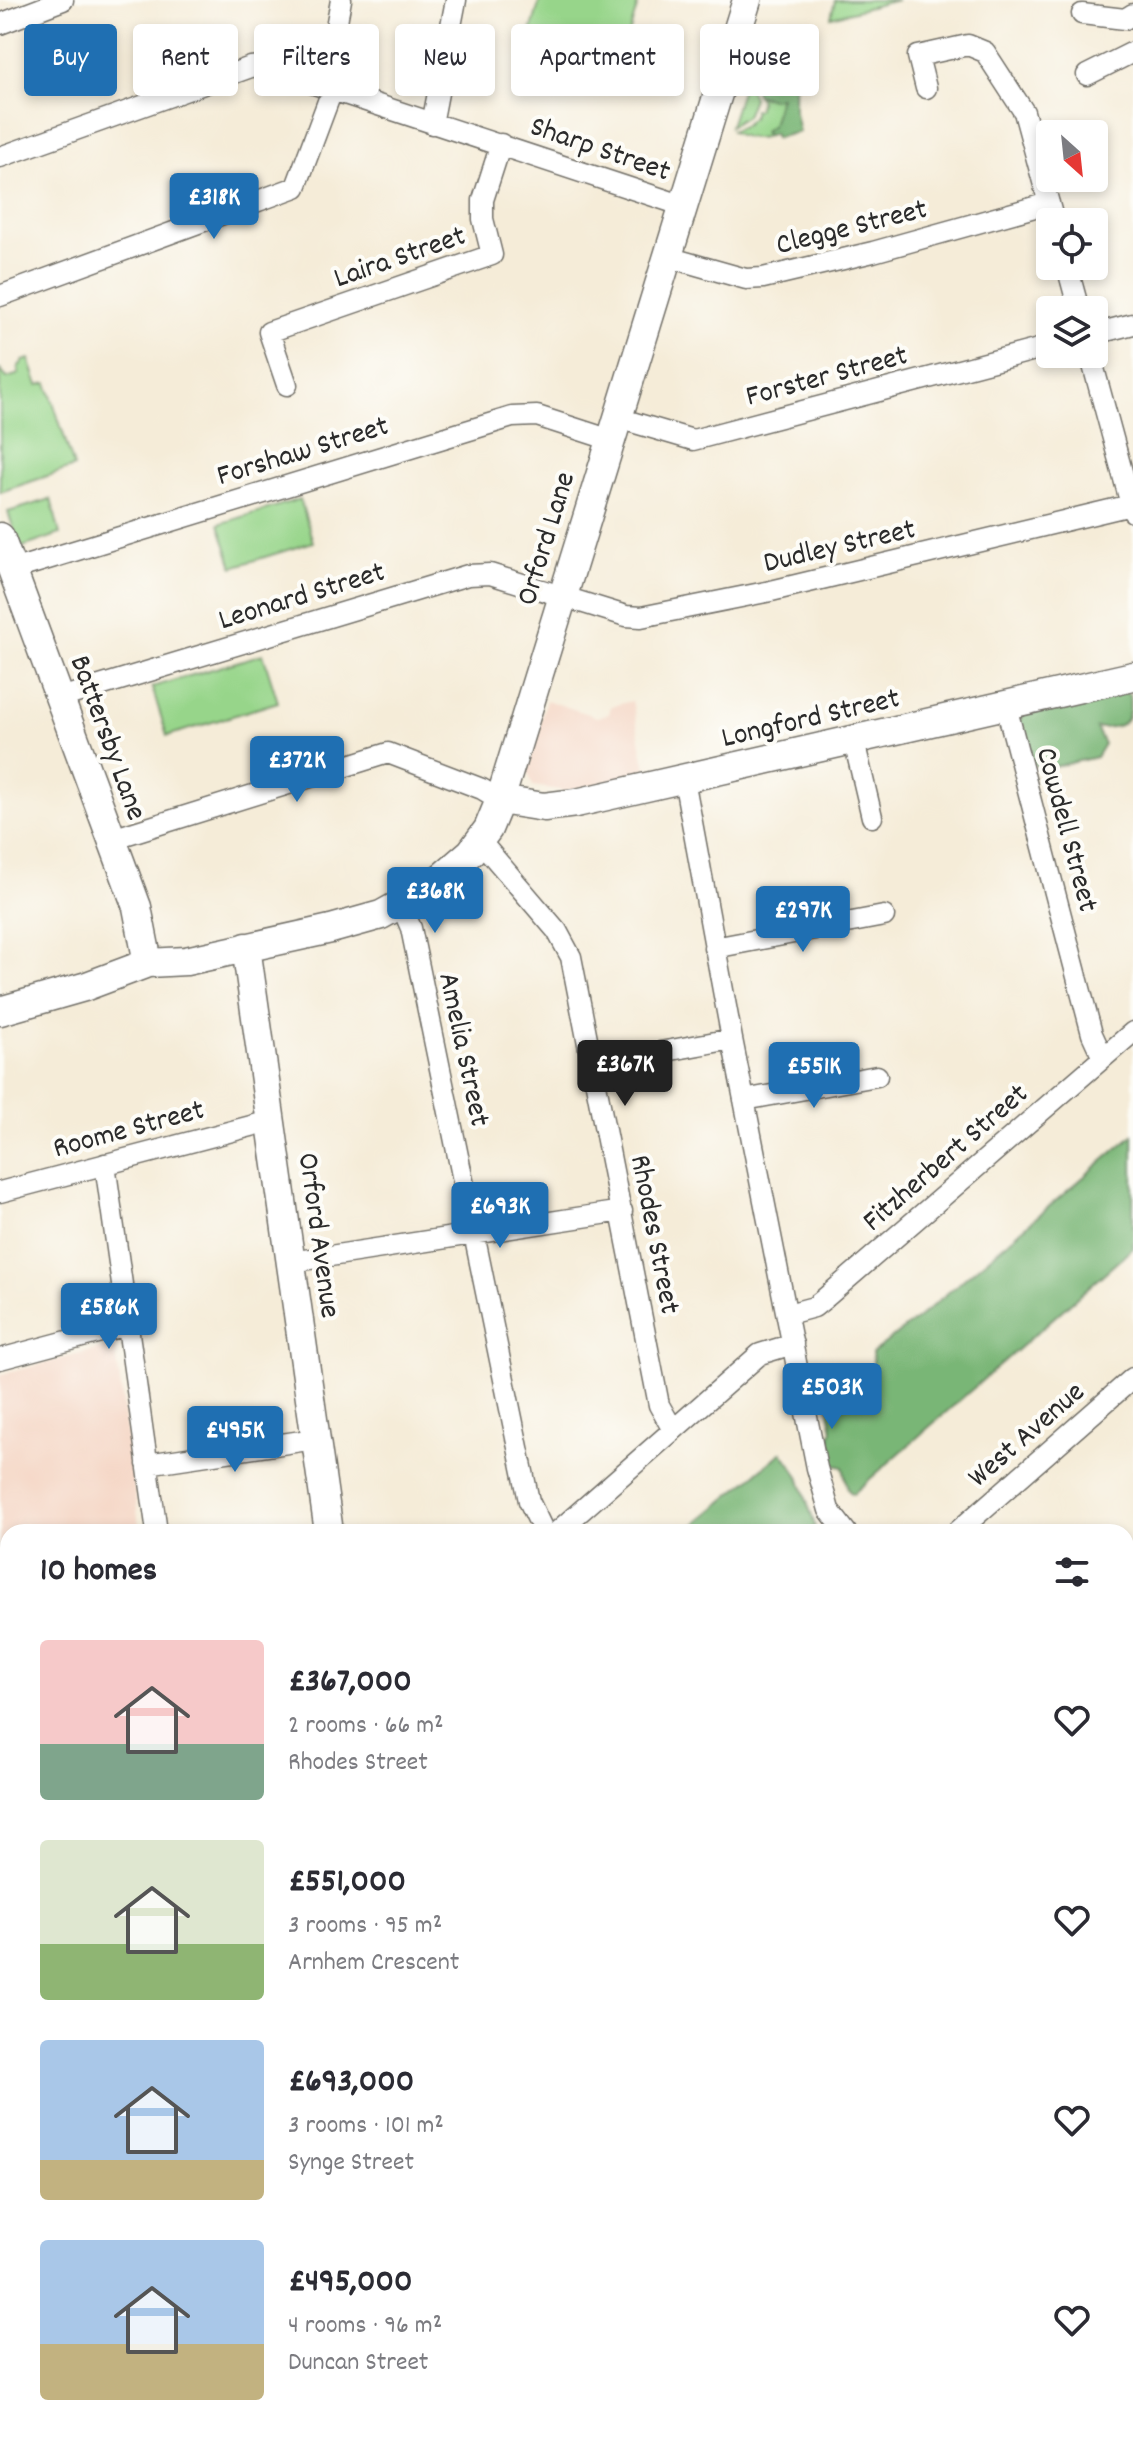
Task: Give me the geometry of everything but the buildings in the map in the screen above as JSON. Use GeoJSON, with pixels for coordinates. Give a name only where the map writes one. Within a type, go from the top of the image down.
{"type":"FeatureCollection","features":[{"type":"Feature","properties":{"kind":"street"},"geometry":{"type":"LineString","coordinates":[[0,24],[63,0]]}},
{"type":"Feature","properties":{"kind":"street"},"geometry":{"type":"LineString","coordinates":[[338,24],[341,0]]}},
{"type":"Feature","properties":{"kind":"street"},"geometry":{"type":"LineString","coordinates":[[432,124],[456,0]]}},
{"type":"Feature","properties":{"kind":"street","name":"Orford Lane"},"geometry":{"type":"LineString","coordinates":[[0,1011],[84,987],[148,963],[186,961],[358,922],[401,905],[444,877],[480,841],[500,800],[747,0]]}},
{"type":"Feature","properties":{"kind":"street"},"geometry":{"type":"LineString","coordinates":[[1082,14],[1129,17],[1133,44]]}},
{"type":"Feature","properties":{"kind":"street"},"geometry":{"type":"LineString","coordinates":[[926,88],[918,56],[968,45],[985,52],[1024,112],[1050,208]]}},
{"type":"Feature","properties":{"kind":"street"},"geometry":{"type":"LineString","coordinates":[[1087,75],[1133,52]]}},
{"type":"Feature","properties":{"kind":"street","name":"Sharp Street"},"geometry":{"type":"LineString","coordinates":[[0,157],[254,67]]}},
{"type":"Feature","properties":{"kind":"street"},"geometry":{"type":"LineString","coordinates":[[0,296],[296,187],[326,96]]}},
{"type":"Feature","properties":{"kind":"street","name":"Sharp Street"},"geometry":{"type":"LineString","coordinates":[[354,96],[684,206]]}},
{"type":"Feature","properties":{"kind":"street","name":"Laira Street"},"geometry":{"type":"LineString","coordinates":[[287,385],[269,332],[492,255],[483,219],[483,200],[501,144]]}},
{"type":"Feature","properties":{"kind":"street","name":"Clegge Street"},"geometry":{"type":"LineString","coordinates":[[668,257],[746,279],[763,278],[1036,215]]}},
{"type":"Feature","properties":{"kind":"street"},"geometry":{"type":"LineString","coordinates":[[1108,330],[1133,324]]}},
{"type":"Feature","properties":{"kind":"street","name":"Forster Street"},"geometry":{"type":"LineString","coordinates":[[614,429],[693,440],[1036,350]]}},
{"type":"Feature","properties":{"kind":"street"},"geometry":{"type":"LineString","coordinates":[[1094,368],[1131,497]]}},
{"type":"Feature","properties":{"kind":"street","name":"Forshaw Street"},"geometry":{"type":"LineString","coordinates":[[12,570],[512,417],[537,416],[614,429]]}},
{"type":"Feature","properties":{"kind":"street","name":"Dudley Street"},"geometry":{"type":"LineString","coordinates":[[561,597],[626,616],[641,617],[771,591],[1131,497]]}},
{"type":"Feature","properties":{"kind":"street","name":"Battersby Lane"},"geometry":{"type":"LineString","coordinates":[[0,537],[138,911],[148,963]]}},
{"type":"Feature","properties":{"kind":"street","name":"Leonard Street"},"geometry":{"type":"LineString","coordinates":[[60,698],[468,575],[490,574],[561,597]]}},
{"type":"Feature","properties":{"kind":"street","name":"Longford Street"},"geometry":{"type":"LineString","coordinates":[[500,800],[530,806],[560,806],[1133,676]]}},
{"type":"Feature","properties":{"kind":"street","name":"Cowdell Street"},"geometry":{"type":"LineString","coordinates":[[1006,706],[1092,1034],[1103,1058]]}},
{"type":"Feature","properties":{"kind":"street"},"geometry":{"type":"LineString","coordinates":[[854,741],[872,817]]}},
{"type":"Feature","properties":{"kind":"street"},"geometry":{"type":"LineString","coordinates":[[112,839],[388,753],[482,789],[500,800]]}},
{"type":"Feature","properties":{"kind":"street"},"geometry":{"type":"LineString","coordinates":[[684,779],[714,948],[824,1499],[840,1524]]}},
{"type":"Feature","properties":{"kind":"street","name":"Rhodes Street"},"geometry":{"type":"LineString","coordinates":[[480,841],[566,944],[575,971],[659,1405],[673,1430]]}},
{"type":"Feature","properties":{"kind":"street","name":"Amelia Street"},"geometry":{"type":"LineString","coordinates":[[401,905],[411,928],[529,1501],[540,1524]]}},
{"type":"Feature","properties":{"kind":"street"},"geometry":{"type":"LineString","coordinates":[[714,948],[884,916]]}},
{"type":"Feature","properties":{"kind":"street","name":"Orford Avenue"},"geometry":{"type":"LineString","coordinates":[[246,947],[328,1524]]}},
{"type":"Feature","properties":{"kind":"street","name":"Fitzherbert Street"},"geometry":{"type":"LineString","coordinates":[[788,1314],[808,1309],[824,1299],[1133,1032]]}},
{"type":"Feature","properties":{"kind":"street"},"geometry":{"type":"LineString","coordinates":[[594,1064],[732,1039]]}},
{"type":"Feature","properties":{"kind":"street"},"geometry":{"type":"LineString","coordinates":[[744,1100],[877,1076]]}},
{"type":"Feature","properties":{"kind":"street","name":"Roome Street"},"geometry":{"type":"LineString","coordinates":[[0,1192],[270,1121]]}},
{"type":"Feature","properties":{"kind":"street"},"geometry":{"type":"LineString","coordinates":[[105,1164],[156,1524]]}},
{"type":"Feature","properties":{"kind":"street"},"geometry":{"type":"LineString","coordinates":[[291,1262],[622,1211]]}},
{"type":"Feature","properties":{"kind":"street"},"geometry":{"type":"LineString","coordinates":[[0,1359],[127,1325]]}},
{"type":"Feature","properties":{"kind":"street"},"geometry":{"type":"LineString","coordinates":[[566,1524],[760,1354],[793,1344]]}},
{"type":"Feature","properties":{"kind":"street","name":"West Avenue"},"geometry":{"type":"LineString","coordinates":[[966,1524],[1133,1378]]}},
{"type":"Feature","properties":{"kind":"street"},"geometry":{"type":"LineString","coordinates":[[147,1464],[315,1439]]}},
{"type":"Feature","properties":{"kind":"shaded area"},"geometry":{"type":"Polygon","coordinates":[[[546,700],[597,717],[609,714],[611,706],[632,701],[647,773],[566,791],[533,786],[528,771],[546,700]]]}},
{"type":"Feature","properties":{"kind":"shaded area"},"geometry":{"type":"Polygon","coordinates":[[[115,1345],[139,1524],[0,1524],[0,1375],[115,1345]]]}},
{"type":"Feature","properties":{"kind":"green space"},"geometry":{"type":"Polygon","coordinates":[[[540,0],[639,0],[632,24],[533,24],[540,0]]]}},
{"type":"Feature","properties":{"kind":"green space"},"geometry":{"type":"Polygon","coordinates":[[[835,0],[897,0],[831,17],[835,0]]]}},
{"type":"Feature","properties":{"kind":"green space"},"geometry":{"type":"Polygon","coordinates":[[[739,96],[752,96],[746,116],[730,126],[739,96]]]}},
{"type":"Feature","properties":{"kind":"green space"},"geometry":{"type":"Polygon","coordinates":[[[757,96],[781,97],[772,125],[764,131],[767,136],[749,138],[731,131],[747,124],[760,101],[757,96]]]}},
{"type":"Feature","properties":{"kind":"green space"},"geometry":{"type":"Polygon","coordinates":[[[762,96],[794,96],[799,132],[775,138],[773,133],[767,136],[764,131],[772,125],[780,97],[772,99],[762,96]]]}},
{"type":"Feature","properties":{"kind":"green space"},"geometry":{"type":"Polygon","coordinates":[[[29,359],[38,385],[47,383],[74,467],[0,492],[0,370],[7,378],[19,374],[18,367],[29,359]]]}},
{"type":"Feature","properties":{"kind":"green space"},"geometry":{"type":"Polygon","coordinates":[[[51,499],[60,534],[20,548],[8,512],[51,499]]]}},
{"type":"Feature","properties":{"kind":"green space"},"geometry":{"type":"Polygon","coordinates":[[[300,499],[313,542],[233,567],[219,524],[300,499]]]}},
{"type":"Feature","properties":{"kind":"green space"},"geometry":{"type":"Polygon","coordinates":[[[263,654],[278,702],[167,736],[152,687],[263,654]]]}},
{"type":"Feature","properties":{"kind":"green space"},"geometry":{"type":"Polygon","coordinates":[[[1115,688],[1129,694],[1129,712],[1119,726],[1096,728],[1104,744],[1096,757],[1041,770],[1030,760],[1019,720],[1027,710],[1115,688]]]}},
{"type":"Feature","properties":{"kind":"green space"},"geometry":{"type":"Polygon","coordinates":[[[1133,1135],[1133,1248],[853,1494],[848,1490],[843,1467],[834,1465],[830,1435],[833,1430],[827,1401],[858,1376],[863,1382],[874,1371],[872,1353],[917,1319],[1133,1135]]]}},
{"type":"Feature","properties":{"kind":"green space"},"geometry":{"type":"Polygon","coordinates":[[[782,1452],[799,1476],[814,1524],[696,1524],[782,1452]]]}}]}
